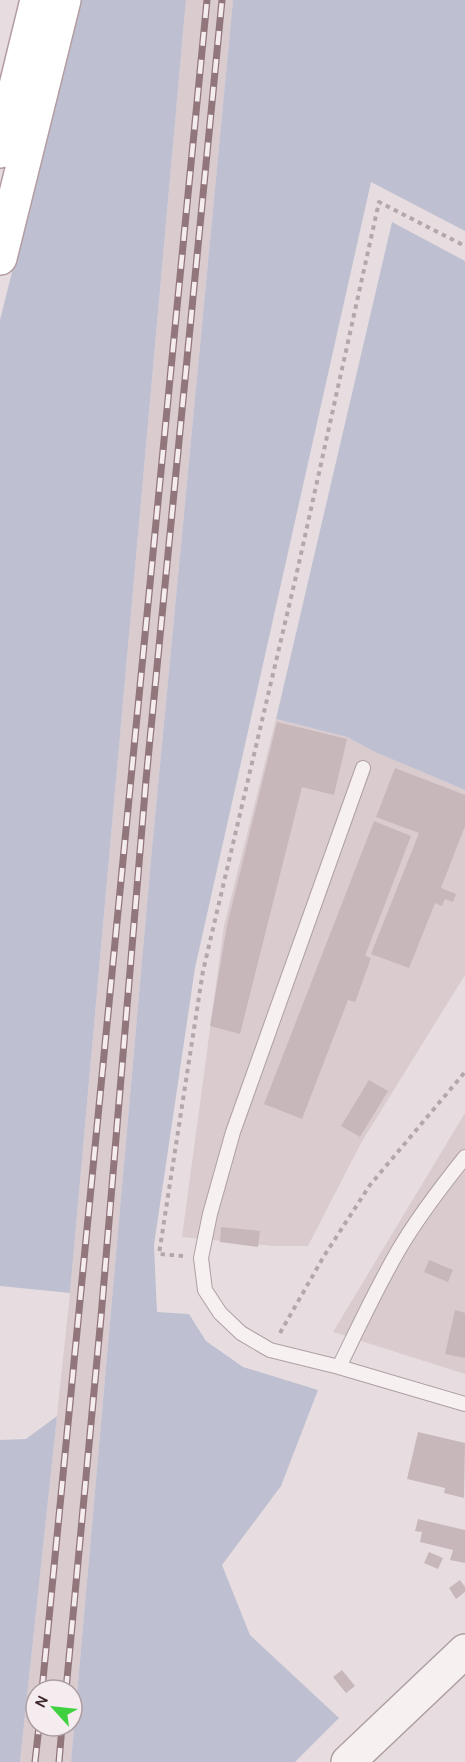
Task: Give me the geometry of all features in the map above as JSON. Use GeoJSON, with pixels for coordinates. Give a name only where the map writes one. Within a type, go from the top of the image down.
{"type":"FeatureCollection","features":[{"type":"Feature","properties":{"kind":"main road"},"geometry":{"type":"LineString","coordinates":[[0,151],[37,0]]}},
{"type":"Feature","properties":{"kind":"main road"},"geometry":{"type":"LineString","coordinates":[[0,258],[64,0]]}},
{"type":"Feature","properties":{"kind":"street"},"geometry":{"type":"LineString","coordinates":[[348,1762],[465,1651]]}},
{"type":"Feature","properties":{"kind":"lane"},"geometry":{"type":"LineString","coordinates":[[363,768],[233,1132],[210,1214],[201,1258],[205,1290],[220,1313],[241,1333],[270,1350],[339,1367],[465,1404]]}},
{"type":"Feature","properties":{"kind":"lane"},"geometry":{"type":"LineString","coordinates":[[339,1367],[366,1309],[399,1250],[440,1188],[465,1157]]}},
{"type":"Feature","properties":{"kind":"path"},"geometry":{"type":"LineString","coordinates":[[201,1258],[159,1254],[204,971],[297,572],[379,202],[465,246]]}},
{"type":"Feature","properties":{"kind":"path"},"geometry":{"type":"LineString","coordinates":[[270,1350],[324,1256],[370,1185],[465,1072]]}},
{"type":"Feature","properties":{"kind":"shaded area"},"geometry":{"type":"Polygon","coordinates":[[[80,0],[186,0],[70,1293],[0,1286],[0,320],[80,0]]]}},
{"type":"Feature","properties":{"kind":"shaded area"},"geometry":{"type":"Polygon","coordinates":[[[186,0],[233,0],[151,859],[78,1678],[29,1678],[70,1293],[186,0]]]}},
{"type":"Feature","properties":{"kind":"shaded area"},"geometry":{"type":"Polygon","coordinates":[[[233,0],[465,0],[465,231],[371,182],[195,968],[154,1245],[157,1312],[189,1314],[206,1341],[243,1367],[318,1390],[281,1486],[222,1565],[250,1635],[339,1718],[295,1762],[71,1762],[73,1738],[84,1738],[84,1678],[78,1678],[151,859],[233,0]]]}},
{"type":"Feature","properties":{"kind":"shaded area"},"geometry":{"type":"Polygon","coordinates":[[[392,222],[465,261],[465,790],[375,752],[347,737],[276,719],[392,222]]]}},
{"type":"Feature","properties":{"kind":"shaded area"},"geometry":{"type":"Polygon","coordinates":[[[276,719],[347,737],[375,752],[465,790],[465,975],[361,1143],[308,1246],[273,1246],[182,1237],[224,925],[276,719]]]}},
{"type":"Feature","properties":{"kind":"shaded area"},"geometry":{"type":"Polygon","coordinates":[[[465,1113],[465,1374],[333,1332],[465,1113]]]}},
{"type":"Feature","properties":{"kind":"shaded area"},"geometry":{"type":"Polygon","coordinates":[[[57,1416],[29,1678],[24,1678],[24,1725],[20,1762],[0,1762],[0,1440],[26,1439],[57,1416]]]}},
{"type":"Feature","properties":{"kind":"shaded area"},"geometry":{"type":"Polygon","coordinates":[[[24,1724],[24,1738],[73,1738],[71,1762],[20,1762],[24,1724]]]}},
{"type":"Feature","properties":{"kind":"building"},"geometry":{"type":"Polygon","coordinates":[[[277,722],[347,739],[334,795],[302,787],[240,1034],[210,1026],[227,925],[277,722]]]}},
{"type":"Feature","properties":{"kind":"building"},"geometry":{"type":"Polygon","coordinates":[[[395,768],[465,795],[465,826],[441,888],[456,894],[453,902],[445,899],[442,906],[435,903],[409,968],[371,954],[419,833],[376,817],[395,768]]]}},
{"type":"Feature","properties":{"kind":"building"},"geometry":{"type":"Polygon","coordinates":[[[374,821],[411,836],[365,956],[371,958],[356,1000],[355,1002],[348,1000],[302,1119],[264,1104],[374,821]]]}},
{"type":"Feature","properties":{"kind":"building"},"geometry":{"type":"Polygon","coordinates":[[[369,1080],[388,1091],[360,1137],[341,1126],[369,1080]]]}},
{"type":"Feature","properties":{"kind":"building"},"geometry":{"type":"Polygon","coordinates":[[[221,1227],[260,1231],[258,1247],[220,1242],[221,1227]]]}},
{"type":"Feature","properties":{"kind":"building"},"geometry":{"type":"Polygon","coordinates":[[[429,1260],[453,1270],[448,1282],[424,1272],[429,1260]]]}},
{"type":"Feature","properties":{"kind":"building"},"geometry":{"type":"Polygon","coordinates":[[[455,1310],[465,1313],[465,1358],[445,1354],[455,1310]]]}},
{"type":"Feature","properties":{"kind":"building"},"geometry":{"type":"Polygon","coordinates":[[[418,1432],[465,1443],[464,1498],[444,1493],[445,1488],[407,1479],[418,1432]]]}},
{"type":"Feature","properties":{"kind":"building"},"geometry":{"type":"Polygon","coordinates":[[[418,1519],[465,1530],[465,1563],[450,1560],[453,1550],[420,1542],[422,1532],[415,1531],[418,1519]]]}},
{"type":"Feature","properties":{"kind":"building"},"geometry":{"type":"Polygon","coordinates":[[[429,1552],[443,1558],[438,1569],[424,1563],[429,1552]]]}},
{"type":"Feature","properties":{"kind":"building"},"geometry":{"type":"Polygon","coordinates":[[[460,1580],[465,1587],[465,1592],[456,1599],[449,1588],[460,1580]]]}},
{"type":"Feature","properties":{"kind":"building"},"geometry":{"type":"Polygon","coordinates":[[[342,1670],[355,1686],[346,1693],[333,1677],[342,1670]]]}},
{"type":"Feature","properties":{"kind":"railway"},"geometry":{"type":"LineString","coordinates":[[43,1678],[207,0]]}},
{"type":"Feature","properties":{"kind":"railway"},"geometry":{"type":"LineString","coordinates":[[67,1678],[101,1317],[146,780],[222,0]]}},
{"type":"Feature","properties":{"kind":"railway"},"geometry":{"type":"LineString","coordinates":[[35,1762],[38,1738]]}},
{"type":"Feature","properties":{"kind":"railway"},"geometry":{"type":"LineString","coordinates":[[59,1762],[61,1738]]}}]}
